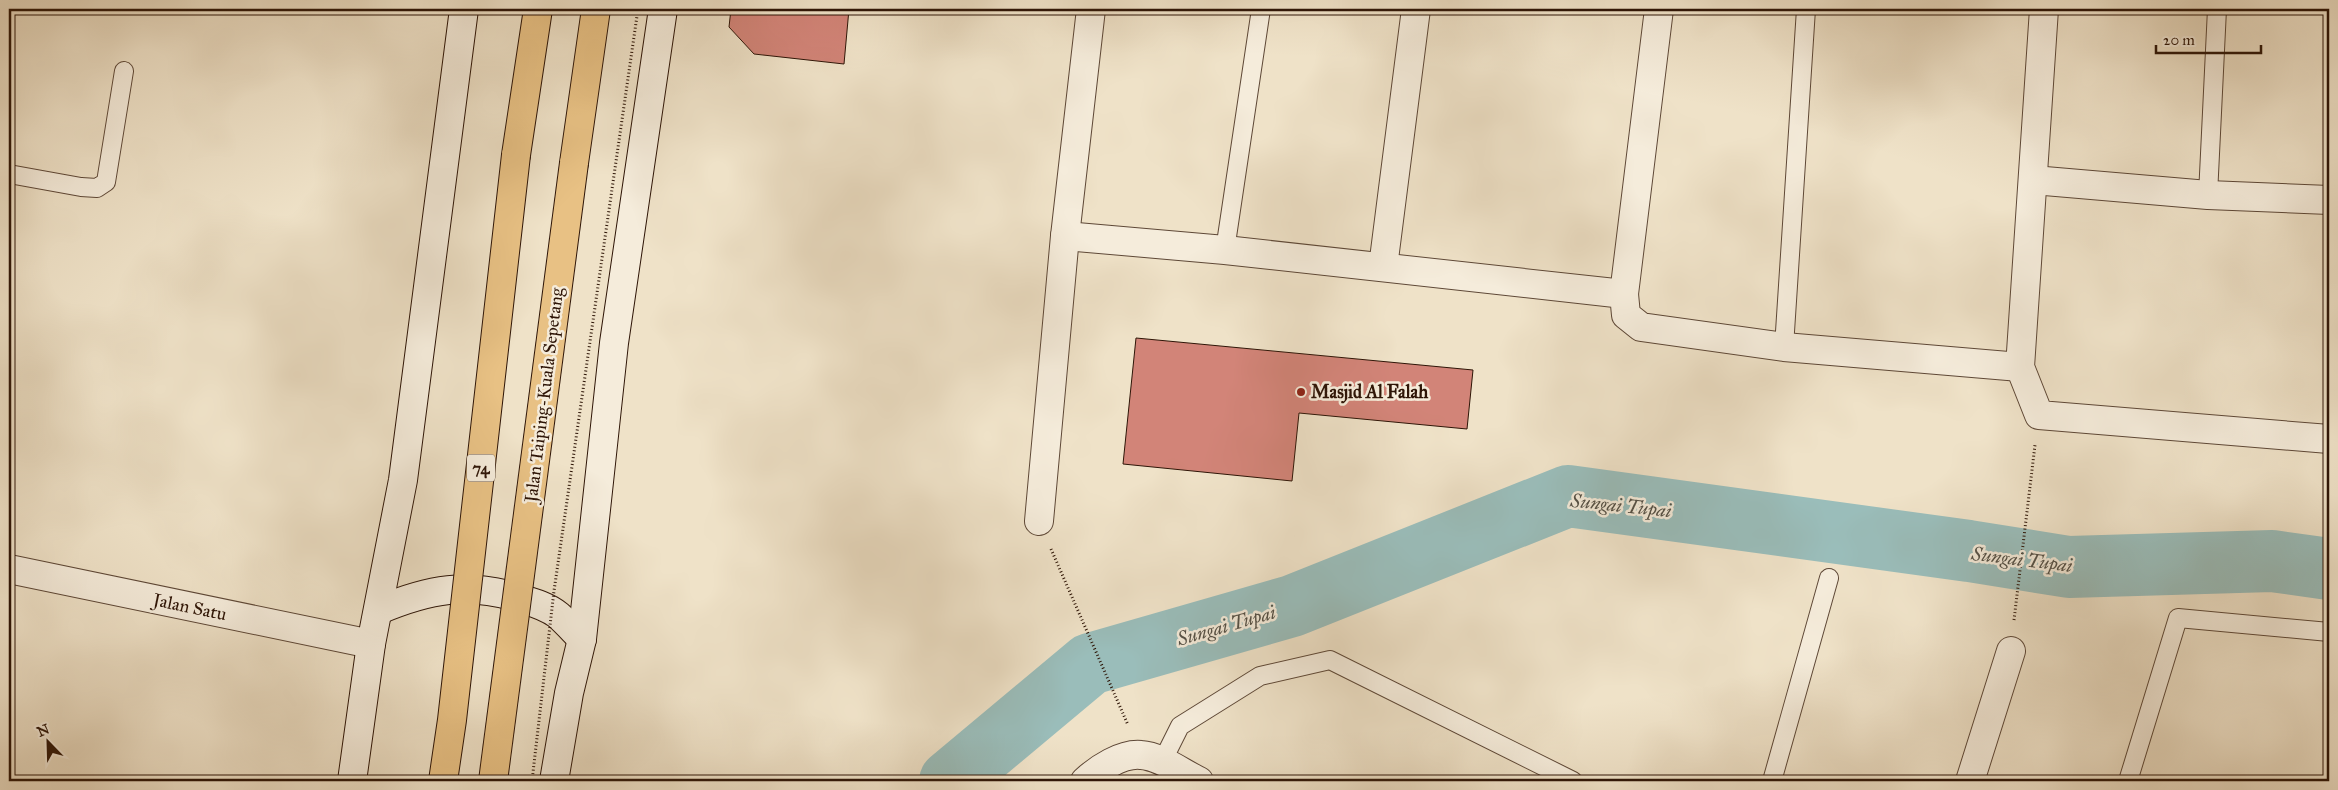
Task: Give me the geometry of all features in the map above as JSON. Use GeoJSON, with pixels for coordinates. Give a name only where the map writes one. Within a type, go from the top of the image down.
{"type":"FeatureCollection","features":[{"type":"Feature","properties":{"kind":"main road","name":"74"},"geometry":{"type":"LineString","coordinates":[[443,781],[452,720],[516,155],[538,9]]}},
{"type":"Feature","properties":{"kind":"main road","name":"Jalan Taiping-Kuala Sepetang"},"geometry":{"type":"LineString","coordinates":[[493,781],[596,9]]}},
{"type":"Feature","properties":{"kind":"street"},"geometry":{"type":"LineString","coordinates":[[352,781],[371,644],[403,480],[464,9]]}},
{"type":"Feature","properties":{"kind":"street"},"geometry":{"type":"LineString","coordinates":[[554,781],[569,693],[582,639],[614,343],[664,9]]}},
{"type":"Feature","properties":{"kind":"street"},"geometry":{"type":"LineString","coordinates":[[1039,521],[1065,236],[1091,9]]}},
{"type":"Feature","properties":{"kind":"street"},"geometry":{"type":"LineString","coordinates":[[1383,267],[1416,9]]}},
{"type":"Feature","properties":{"kind":"street"},"geometry":{"type":"LineString","coordinates":[[1659,9],[1624,294],[1626,315],[1641,327],[1784,347],[2020,367]]}},
{"type":"Feature","properties":{"kind":"street"},"geometry":{"type":"LineString","coordinates":[[2044,9],[2020,367],[2039,415],[2329,439]]}},
{"type":"Feature","properties":{"kind":"street"},"geometry":{"type":"LineString","coordinates":[[2033,180],[2208,195],[2329,200]]}},
{"type":"Feature","properties":{"kind":"street"},"geometry":{"type":"LineString","coordinates":[[1065,236],[1226,250],[1624,294]]}},
{"type":"Feature","properties":{"kind":"street","name":"Jalan Satu"},"geometry":{"type":"LineString","coordinates":[[9,569],[371,644]]}},
{"type":"Feature","properties":{"kind":"street"},"geometry":{"type":"LineString","coordinates":[[379,610],[411,597],[452,588],[492,590],[545,607],[557,614],[582,639]]}},
{"type":"Feature","properties":{"kind":"street"},"geometry":{"type":"LineString","coordinates":[[1970,781],[2010,651]]}},
{"type":"Feature","properties":{"kind":"street"},"geometry":{"type":"LineString","coordinates":[[1085,781],[1096,772],[1119,759],[1151,758],[1199,781]]}},
{"type":"Feature","properties":{"kind":"lane"},"geometry":{"type":"LineString","coordinates":[[1226,250],[1261,9]]}},
{"type":"Feature","properties":{"kind":"lane"},"geometry":{"type":"LineString","coordinates":[[1784,347],[1806,9]]}},
{"type":"Feature","properties":{"kind":"lane"},"geometry":{"type":"LineString","coordinates":[[2208,195],[2217,9]]}},
{"type":"Feature","properties":{"kind":"lane"},"geometry":{"type":"LineString","coordinates":[[9,174],[80,188],[97,188],[106,182],[124,71]]}},
{"type":"Feature","properties":{"kind":"lane"},"geometry":{"type":"LineString","coordinates":[[1772,781],[1830,578]]}},
{"type":"Feature","properties":{"kind":"lane"},"geometry":{"type":"LineString","coordinates":[[2128,781],[2178,618],[2329,632]]}},
{"type":"Feature","properties":{"kind":"lane"},"geometry":{"type":"LineString","coordinates":[[1151,758],[1180,726],[1260,676],[1330,660],[1573,781]]}},
{"type":"Feature","properties":{"kind":"path"},"geometry":{"type":"LineString","coordinates":[[532,781],[554,591],[638,9]]}},
{"type":"Feature","properties":{"kind":"path"},"geometry":{"type":"LineString","coordinates":[[2014,622],[2039,415]]}},
{"type":"Feature","properties":{"kind":"path"},"geometry":{"type":"LineString","coordinates":[[1039,521],[1108,679],[1151,758]]}},
{"type":"Feature","properties":{"kind":"building"},"geometry":{"type":"Polygon","coordinates":[[[731,9],[849,9],[844,64],[754,54],[729,27],[731,9]]]}},
{"type":"Feature","properties":{"kind":"building","name":"Masjid Al Falah"},"geometry":{"type":"Polygon","coordinates":[[[1136,338],[1473,370],[1467,429],[1299,413],[1292,481],[1123,464],[1136,338]]]}},
{"type":"Feature","properties":{"kind":"waterway","name":"Sungai Tupai"},"geometry":{"type":"LineString","coordinates":[[950,781],[1090,664],[1292,606],[1568,496],[1969,551],[2069,567],[2272,561],[2329,569]]}},
{"type":"Feature","properties":{"kind":"place","name":"Masjid Al Falah"},"geometry":{"type":"Point","coordinates":[1301,392]}}]}
